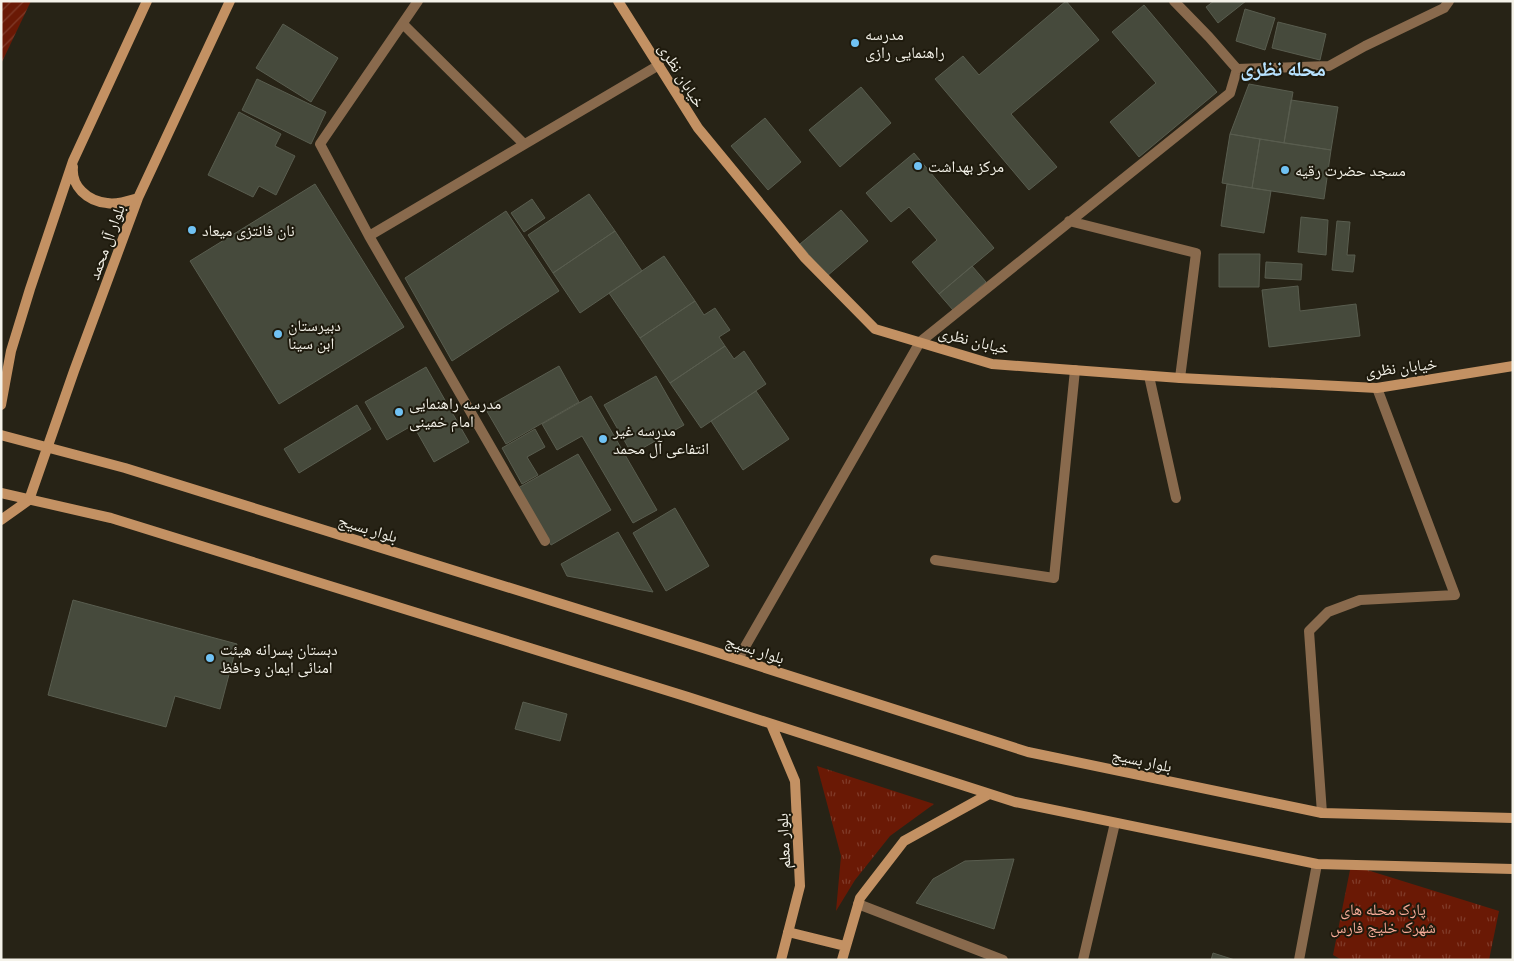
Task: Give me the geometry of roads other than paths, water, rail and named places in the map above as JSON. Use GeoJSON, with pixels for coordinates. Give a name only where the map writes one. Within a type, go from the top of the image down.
{"type":"FeatureCollection","features":[{"type":"Feature","properties":{"kind":"main road"},"geometry":{"type":"LineString","coordinates":[[1,405],[11,351],[73,161],[147,1]]}},
{"type":"Feature","properties":{"kind":"main road","name":"بلوار آل محمد"},"geometry":{"type":"LineString","coordinates":[[29,500],[138,198],[230,1]]}},
{"type":"Feature","properties":{"kind":"main road","name":"خیابان نظری"},"geometry":{"type":"LineString","coordinates":[[618,1],[698,128],[805,258],[875,329],[992,364],[1180,378],[1377,388],[1513,366]]}},
{"type":"Feature","properties":{"kind":"main road"},"geometry":{"type":"LineString","coordinates":[[73,161],[72,176],[79,190],[87,196],[107,204],[138,198]]}},
{"type":"Feature","properties":{"kind":"main road","name":"بلوار بسیج"},"geometry":{"type":"LineString","coordinates":[[1,435],[134,471],[738,659],[1028,752],[1322,812],[1513,818]]}},
{"type":"Feature","properties":{"kind":"main road"},"geometry":{"type":"LineString","coordinates":[[1,493],[111,518],[1015,802],[1317,864],[1513,869]]}},
{"type":"Feature","properties":{"kind":"main road"},"geometry":{"type":"LineString","coordinates":[[1,520],[29,500]]}},
{"type":"Feature","properties":{"kind":"main road","name":"بلوار معلم"},"geometry":{"type":"LineString","coordinates":[[771,724],[795,781],[800,886],[781,960]]}},
{"type":"Feature","properties":{"kind":"main road"},"geometry":{"type":"LineString","coordinates":[[842,960],[860,898],[904,841],[989,794]]}},
{"type":"Feature","properties":{"kind":"main road"},"geometry":{"type":"LineString","coordinates":[[788,932],[846,946]]}},
{"type":"Feature","properties":{"kind":"street"},"geometry":{"type":"LineString","coordinates":[[418,1],[320,144],[369,236],[545,541]]}},
{"type":"Feature","properties":{"kind":"street"},"geometry":{"type":"LineString","coordinates":[[1174,1],[1237,69],[1329,66],[1365,46],[1444,8],[1449,1]]}},
{"type":"Feature","properties":{"kind":"street"},"geometry":{"type":"LineString","coordinates":[[403,24],[524,144]]}},
{"type":"Feature","properties":{"kind":"street"},"geometry":{"type":"LineString","coordinates":[[369,236],[658,65]]}},
{"type":"Feature","properties":{"kind":"street"},"geometry":{"type":"LineString","coordinates":[[738,659],[920,342],[1230,93],[1237,69]]}},
{"type":"Feature","properties":{"kind":"street"},"geometry":{"type":"LineString","coordinates":[[1069,222],[1196,253],[1180,378]]}},
{"type":"Feature","properties":{"kind":"street"},"geometry":{"type":"LineString","coordinates":[[935,560],[1054,578],[1075,370]]}},
{"type":"Feature","properties":{"kind":"street"},"geometry":{"type":"LineString","coordinates":[[1149,376],[1176,498]]}},
{"type":"Feature","properties":{"kind":"street"},"geometry":{"type":"LineString","coordinates":[[1322,812],[1309,631],[1328,612],[1360,600],[1455,595],[1377,388]]}},
{"type":"Feature","properties":{"kind":"street"},"geometry":{"type":"LineString","coordinates":[[1083,960],[1115,823]]}},
{"type":"Feature","properties":{"kind":"street"},"geometry":{"type":"LineString","coordinates":[[1299,960],[1317,864]]}},
{"type":"Feature","properties":{"kind":"street"},"geometry":{"type":"LineString","coordinates":[[858,904],[1003,960]]}},
{"type":"Feature","properties":{"kind":"place","name":"مدرسه راهنمایی رازی"},"geometry":{"type":"Point","coordinates":[855,43]}},
{"type":"Feature","properties":{"kind":"place","name":"مرکز بهداشت"},"geometry":{"type":"Point","coordinates":[918,166]}},
{"type":"Feature","properties":{"kind":"place","name":"مسجد حضرت رقیه"},"geometry":{"type":"Point","coordinates":[1285,170]}},
{"type":"Feature","properties":{"kind":"place","name":"نان فانتزی میعاد"},"geometry":{"type":"Point","coordinates":[192,230]}},
{"type":"Feature","properties":{"kind":"place","name":"دبیرستان ابن سینا"},"geometry":{"type":"Point","coordinates":[278,334]}},
{"type":"Feature","properties":{"kind":"place","name":"مدرسه راهنمایی امام خمینی"},"geometry":{"type":"Point","coordinates":[399,412]}},
{"type":"Feature","properties":{"kind":"place","name":"مدرسه غیر انتفاعی آل محمد"},"geometry":{"type":"Point","coordinates":[603,439]}},
{"type":"Feature","properties":{"kind":"place","name":"دبستان پسرانه هیئت امنائی ایمان وحافظ"},"geometry":{"type":"Point","coordinates":[210,658]}},
{"type":"Feature","properties":{"kind":"district","name":"محله نظری"},"geometry":{"type":"Point","coordinates":[1283,69]}},
{"type":"Feature","properties":{"kind":"park label","name":"پارک محله های شهرک خلیج فارس"},"geometry":{"type":"Point","coordinates":[1383,918]}}]}
